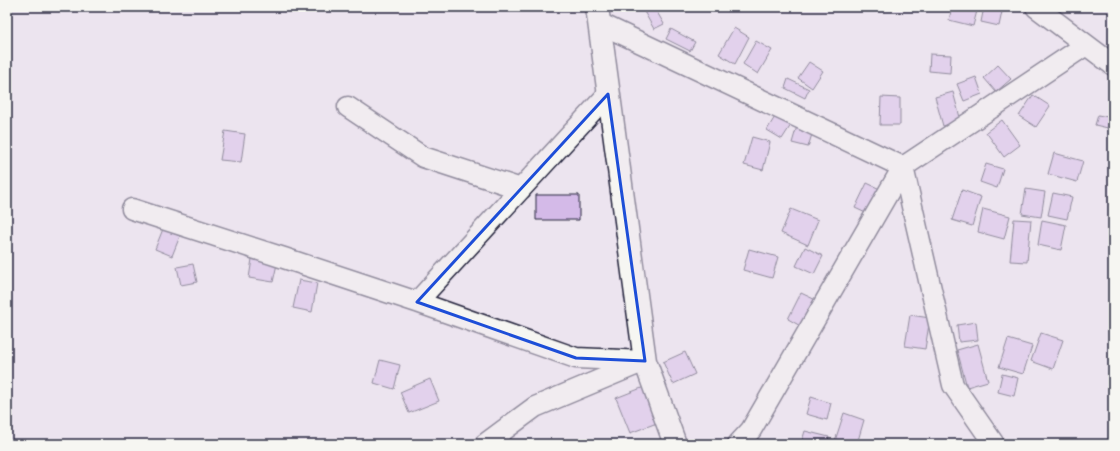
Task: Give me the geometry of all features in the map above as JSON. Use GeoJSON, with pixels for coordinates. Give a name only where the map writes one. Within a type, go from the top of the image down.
{"type":"FeatureCollection","features":[{"type":"Feature","properties":{"kind":"street"},"geometry":{"type":"LineString","coordinates":[[1036,7],[1113,65]]}},
{"type":"Feature","properties":{"kind":"street"},"geometry":{"type":"LineString","coordinates":[[598,15],[903,167]]}},
{"type":"Feature","properties":{"kind":"street"},"geometry":{"type":"LineString","coordinates":[[598,15],[645,361],[675,444]]}},
{"type":"Feature","properties":{"kind":"street"},"geometry":{"type":"LineString","coordinates":[[738,444],[751,430],[903,167],[1086,44]]}},
{"type":"Feature","properties":{"kind":"street"},"geometry":{"type":"LineString","coordinates":[[417,302],[608,94]]}},
{"type":"Feature","properties":{"kind":"street"},"geometry":{"type":"LineString","coordinates":[[348,107],[424,157],[521,189]]}},
{"type":"Feature","properties":{"kind":"street"},"geometry":{"type":"LineString","coordinates":[[903,167],[953,385],[994,444]]}},
{"type":"Feature","properties":{"kind":"street"},"geometry":{"type":"LineString","coordinates":[[132,209],[417,302],[576,358],[645,361]]}},
{"type":"Feature","properties":{"kind":"street"},"geometry":{"type":"LineString","coordinates":[[493,441],[535,406],[645,361]]}},
{"type":"Feature","properties":{"kind":"highlighted area"},"geometry":{"type":"Polygon","coordinates":[[[608,94],[645,361],[576,358],[417,302],[521,189],[608,94]]]}},
{"type":"Feature","properties":{"kind":"building"},"geometry":{"type":"Polygon","coordinates":[[[654,7],[664,24],[654,29],[642,8],[654,7]]]}},
{"type":"Feature","properties":{"kind":"building"},"geometry":{"type":"Polygon","coordinates":[[[952,7],[978,7],[973,26],[949,20],[952,7]]]}},
{"type":"Feature","properties":{"kind":"building"},"geometry":{"type":"Polygon","coordinates":[[[984,7],[1003,7],[999,26],[981,22],[984,7]]]}},
{"type":"Feature","properties":{"kind":"building"},"geometry":{"type":"Polygon","coordinates":[[[734,28],[749,37],[735,64],[719,54],[734,28]]]}},
{"type":"Feature","properties":{"kind":"building"},"geometry":{"type":"Polygon","coordinates":[[[671,29],[695,42],[690,51],[666,39],[671,29]]]}},
{"type":"Feature","properties":{"kind":"building"},"geometry":{"type":"Polygon","coordinates":[[[756,41],[772,50],[758,74],[743,64],[756,41]]]}},
{"type":"Feature","properties":{"kind":"building"},"geometry":{"type":"Polygon","coordinates":[[[930,54],[951,55],[950,73],[929,71],[930,54]]]}},
{"type":"Feature","properties":{"kind":"building"},"geometry":{"type":"Polygon","coordinates":[[[809,62],[823,71],[812,88],[798,78],[809,62]]]}},
{"type":"Feature","properties":{"kind":"building"},"geometry":{"type":"Polygon","coordinates":[[[998,65],[1011,79],[996,92],[984,78],[998,65]]]}},
{"type":"Feature","properties":{"kind":"building"},"geometry":{"type":"Polygon","coordinates":[[[976,77],[982,94],[964,101],[957,84],[976,77]]]}},
{"type":"Feature","properties":{"kind":"building"},"geometry":{"type":"Polygon","coordinates":[[[788,79],[809,89],[805,98],[785,88],[788,79]]]}},
{"type":"Feature","properties":{"kind":"building"},"geometry":{"type":"Polygon","coordinates":[[[953,92],[961,121],[943,126],[935,97],[953,92]]]}},
{"type":"Feature","properties":{"kind":"building"},"geometry":{"type":"Polygon","coordinates":[[[1033,95],[1050,106],[1036,127],[1019,116],[1033,95]]]}},
{"type":"Feature","properties":{"kind":"building"},"geometry":{"type":"Polygon","coordinates":[[[881,97],[900,98],[900,125],[880,125],[881,97]]]}},
{"type":"Feature","properties":{"kind":"building"},"geometry":{"type":"Polygon","coordinates":[[[776,115],[791,125],[782,139],[767,130],[776,115]]]}},
{"type":"Feature","properties":{"kind":"building"},"geometry":{"type":"Polygon","coordinates":[[[1098,115],[1113,118],[1112,129],[1095,125],[1098,115]]]}},
{"type":"Feature","properties":{"kind":"building"},"geometry":{"type":"Polygon","coordinates":[[[1002,120],[1020,145],[1004,157],[986,132],[1002,120]]]}},
{"type":"Feature","properties":{"kind":"building"},"geometry":{"type":"Polygon","coordinates":[[[797,126],[813,131],[808,147],[792,143],[797,126]]]}},
{"type":"Feature","properties":{"kind":"building"},"geometry":{"type":"Polygon","coordinates":[[[225,131],[245,134],[241,162],[220,160],[225,131]]]}},
{"type":"Feature","properties":{"kind":"building"},"geometry":{"type":"Polygon","coordinates":[[[752,137],[770,142],[763,170],[744,165],[752,137]]]}},
{"type":"Feature","properties":{"kind":"building"},"geometry":{"type":"Polygon","coordinates":[[[1054,153],[1083,161],[1077,182],[1048,174],[1054,153]]]}},
{"type":"Feature","properties":{"kind":"building"},"geometry":{"type":"Polygon","coordinates":[[[986,164],[1003,169],[997,188],[980,182],[986,164]]]}},
{"type":"Feature","properties":{"kind":"building"},"geometry":{"type":"Polygon","coordinates":[[[867,183],[882,190],[870,215],[855,208],[867,183]]]}},
{"type":"Feature","properties":{"kind":"building"},"geometry":{"type":"Polygon","coordinates":[[[1026,189],[1045,192],[1041,217],[1022,214],[1026,189]]]}},
{"type":"Feature","properties":{"kind":"building"},"geometry":{"type":"Polygon","coordinates":[[[962,190],[981,197],[972,226],[952,220],[962,190]]]}},
{"type":"Feature","properties":{"kind":"building"},"geometry":{"type":"Polygon","coordinates":[[[1053,193],[1072,197],[1067,219],[1048,215],[1053,193]]]}},
{"type":"Feature","properties":{"kind":"building"},"geometry":{"type":"Polygon","coordinates":[[[536,195],[579,195],[579,220],[536,220],[536,195]]]}},
{"type":"Feature","properties":{"kind":"building"},"geometry":{"type":"Polygon","coordinates":[[[791,209],[818,220],[808,245],[781,233],[791,209]]]}},
{"type":"Feature","properties":{"kind":"building"},"geometry":{"type":"Polygon","coordinates":[[[983,209],[1010,216],[1004,239],[978,232],[983,209]]]}},
{"type":"Feature","properties":{"kind":"building"},"geometry":{"type":"Polygon","coordinates":[[[1014,219],[1031,220],[1027,262],[1010,261],[1014,219]]]}},
{"type":"Feature","properties":{"kind":"building"},"geometry":{"type":"Polygon","coordinates":[[[1042,220],[1066,225],[1061,250],[1038,245],[1042,220]]]}},
{"type":"Feature","properties":{"kind":"building"},"geometry":{"type":"Polygon","coordinates":[[[163,229],[180,236],[172,256],[155,249],[163,229]]]}},
{"type":"Feature","properties":{"kind":"building"},"geometry":{"type":"Polygon","coordinates":[[[805,247],[823,256],[814,274],[796,266],[805,247]]]}},
{"type":"Feature","properties":{"kind":"building"},"geometry":{"type":"Polygon","coordinates":[[[749,249],[778,257],[772,278],[743,270],[749,249]]]}},
{"type":"Feature","properties":{"kind":"building"},"geometry":{"type":"Polygon","coordinates":[[[252,259],[277,264],[273,282],[249,278],[252,259]]]}},
{"type":"Feature","properties":{"kind":"building"},"geometry":{"type":"Polygon","coordinates":[[[193,264],[197,282],[181,285],[177,267],[193,264]]]}},
{"type":"Feature","properties":{"kind":"building"},"geometry":{"type":"Polygon","coordinates":[[[299,280],[317,283],[312,312],[293,308],[299,280]]]}},
{"type":"Feature","properties":{"kind":"building"},"geometry":{"type":"Polygon","coordinates":[[[801,293],[818,301],[804,328],[788,319],[801,293]]]}},
{"type":"Feature","properties":{"kind":"building"},"geometry":{"type":"Polygon","coordinates":[[[910,315],[930,318],[925,349],[905,346],[910,315]]]}},
{"type":"Feature","properties":{"kind":"building"},"geometry":{"type":"Polygon","coordinates":[[[976,322],[978,340],[959,342],[957,325],[976,322]]]}},
{"type":"Feature","properties":{"kind":"building"},"geometry":{"type":"Polygon","coordinates":[[[1041,333],[1063,340],[1053,369],[1031,361],[1041,333]]]}},
{"type":"Feature","properties":{"kind":"building"},"geometry":{"type":"Polygon","coordinates":[[[1008,339],[1032,346],[1023,374],[999,367],[1008,339]]]}},
{"type":"Feature","properties":{"kind":"building"},"geometry":{"type":"Polygon","coordinates":[[[978,344],[988,381],[967,387],[957,350],[978,344]]]}},
{"type":"Feature","properties":{"kind":"building"},"geometry":{"type":"Polygon","coordinates":[[[685,352],[695,374],[673,384],[663,362],[685,352]]]}},
{"type":"Feature","properties":{"kind":"building"},"geometry":{"type":"Polygon","coordinates":[[[380,360],[400,365],[394,389],[374,383],[380,360]]]}},
{"type":"Feature","properties":{"kind":"building"},"geometry":{"type":"Polygon","coordinates":[[[1002,374],[1018,378],[1014,396],[998,392],[1002,374]]]}},
{"type":"Feature","properties":{"kind":"building"},"geometry":{"type":"Polygon","coordinates":[[[430,379],[439,401],[409,413],[400,392],[430,379]]]}},
{"type":"Feature","properties":{"kind":"building"},"geometry":{"type":"Polygon","coordinates":[[[644,387],[657,423],[630,433],[616,398],[644,387]]]}},
{"type":"Feature","properties":{"kind":"building"},"geometry":{"type":"Polygon","coordinates":[[[811,397],[831,403],[827,420],[806,414],[811,397]]]}},
{"type":"Feature","properties":{"kind":"building"},"geometry":{"type":"Polygon","coordinates":[[[844,413],[864,420],[857,444],[834,444],[844,413]]]}},
{"type":"Feature","properties":{"kind":"building"},"geometry":{"type":"Polygon","coordinates":[[[805,431],[829,437],[827,444],[801,444],[805,431]]]}}]}
